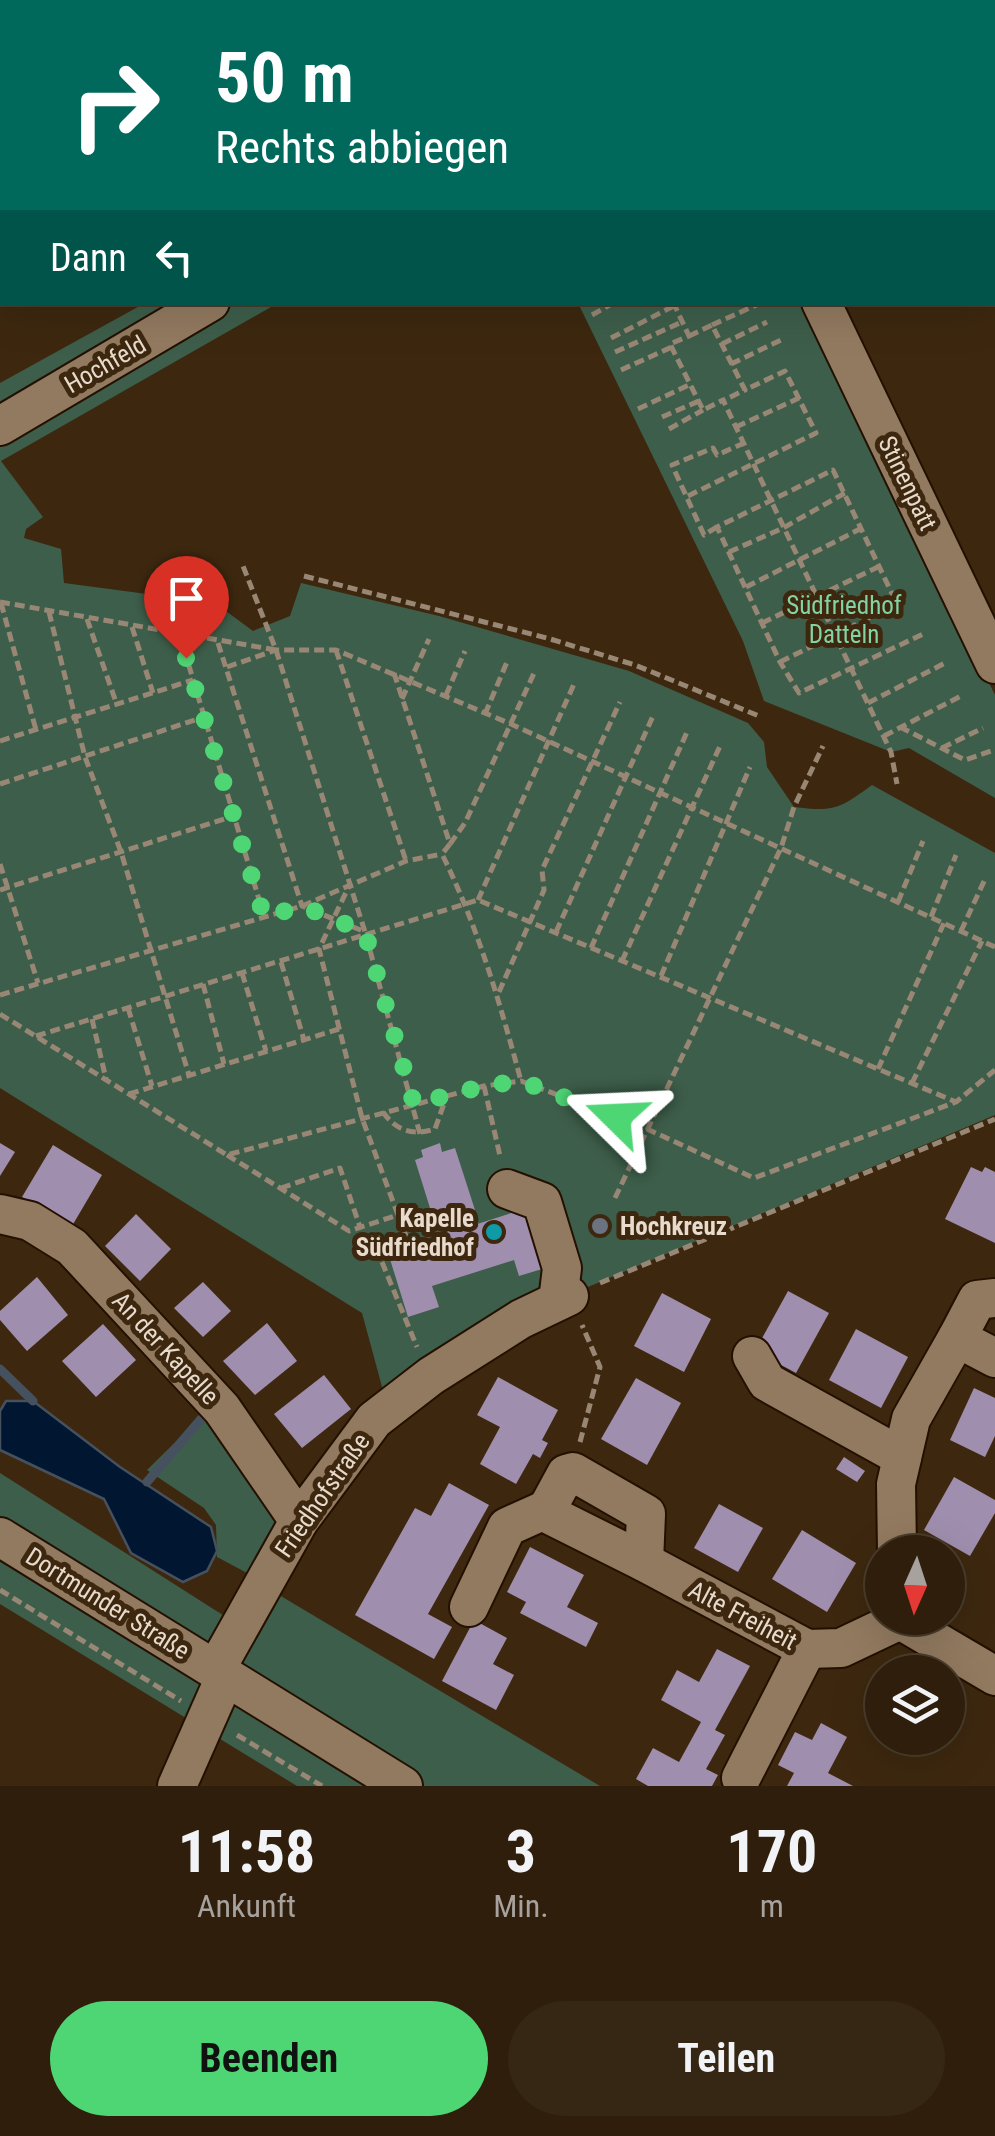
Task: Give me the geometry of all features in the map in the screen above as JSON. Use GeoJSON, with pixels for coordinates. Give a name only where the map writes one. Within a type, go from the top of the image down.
{"type":"FeatureCollection","features":[{"type":"Feature","properties":{"kind":"street","name":"Hochfeld"},"geometry":{"type":"LineString","coordinates":[[0,426],[205,305]]}},
{"type":"Feature","properties":{"kind":"street","name":"Stinenpatt"},"geometry":{"type":"LineString","coordinates":[[822,305],[995,664]]}},
{"type":"Feature","properties":{"kind":"street"},"geometry":{"type":"LineString","coordinates":[[507,1188],[542,1202],[562,1268],[563,1298]]}},
{"type":"Feature","properties":{"kind":"street","name":"An der Kapelle"},"geometry":{"type":"LineString","coordinates":[[0,1214],[30,1220],[72,1247],[222,1408],[299,1520]]}},
{"type":"Feature","properties":{"kind":"street","name":"Friedhofstraße"},"geometry":{"type":"LineString","coordinates":[[178,1786],[209,1718],[221,1672],[299,1520],[374,1420],[431,1376],[521,1319],[563,1298]]}},
{"type":"Feature","properties":{"kind":"street"},"geometry":{"type":"LineString","coordinates":[[897,1535],[896,1484],[911,1419],[977,1300],[995,1298]]}},
{"type":"Feature","properties":{"kind":"street"},"geometry":{"type":"LineString","coordinates":[[957,1338],[995,1358]]}},
{"type":"Feature","properties":{"kind":"street"},"geometry":{"type":"LineString","coordinates":[[752,1356],[768,1382],[902,1457]]}},
{"type":"Feature","properties":{"kind":"street"},"geometry":{"type":"LineString","coordinates":[[468,1606],[507,1527],[547,1509],[566,1474],[572,1472],[646,1514],[644,1562]]}},
{"type":"Feature","properties":{"kind":"street","name":"Alte Freiheit"},"geometry":{"type":"LineString","coordinates":[[547,1509],[550,1515],[808,1649],[841,1648],[867,1635]]}},
{"type":"Feature","properties":{"kind":"street","name":"Dortmunder Straße"},"geometry":{"type":"LineString","coordinates":[[0,1537],[403,1786]]}},
{"type":"Feature","properties":{"kind":"street","name":"Alte Freiheit"},"geometry":{"type":"LineString","coordinates":[[927,1635],[995,1676]]}},
{"type":"Feature","properties":{"kind":"street"},"geometry":{"type":"LineString","coordinates":[[742,1778],[808,1649]]}},
{"type":"Feature","properties":{"kind":"path"},"geometry":{"type":"LineString","coordinates":[[592,315],[610,305]]}},
{"type":"Feature","properties":{"kind":"path"},"geometry":{"type":"LineString","coordinates":[[611,338],[672,305]]}},
{"type":"Feature","properties":{"kind":"path"},"geometry":{"type":"LineString","coordinates":[[674,305],[689,336]]}},
{"type":"Feature","properties":{"kind":"path"},"geometry":{"type":"LineString","coordinates":[[621,370],[756,305]]}},
{"type":"Feature","properties":{"kind":"path"},"geometry":{"type":"LineString","coordinates":[[614,352],[682,322]]}},
{"type":"Feature","properties":{"kind":"path"},"geometry":{"type":"LineString","coordinates":[[722,344],[767,322]]}},
{"type":"Feature","properties":{"kind":"path"},"geometry":{"type":"LineString","coordinates":[[712,325],[745,390]]}},
{"type":"Feature","properties":{"kind":"path"},"geometry":{"type":"LineString","coordinates":[[666,330],[703,410]]}},
{"type":"Feature","properties":{"kind":"path"},"geometry":{"type":"LineString","coordinates":[[732,364],[783,339]]}},
{"type":"Feature","properties":{"kind":"path"},"geometry":{"type":"LineString","coordinates":[[669,429],[786,371],[816,434],[688,496]]}},
{"type":"Feature","properties":{"kind":"path"},"geometry":{"type":"LineString","coordinates":[[638,409],[691,384]]}},
{"type":"Feature","properties":{"kind":"path"},"geometry":{"type":"LineString","coordinates":[[736,427],[799,398]]}},
{"type":"Feature","properties":{"kind":"path"},"geometry":{"type":"LineString","coordinates":[[723,400],[884,736],[897,784]]}},
{"type":"Feature","properties":{"kind":"path"},"geometry":{"type":"LineString","coordinates":[[662,417],[699,401]]}},
{"type":"Feature","properties":{"kind":"path"},"geometry":{"type":"LineString","coordinates":[[744,443],[717,455],[713,448],[672,465],[704,534],[833,470],[897,604],[780,662]]}},
{"type":"Feature","properties":{"kind":"path"},"geometry":{"type":"LineString","coordinates":[[729,552],[783,528],[845,492]]}},
{"type":"Feature","properties":{"kind":"path"},"geometry":{"type":"LineString","coordinates":[[717,528],[780,662],[799,693],[924,634]]}},
{"type":"Feature","properties":{"kind":"path"},"geometry":{"type":"LineString","coordinates":[[746,587],[862,528]]}},
{"type":"Feature","properties":{"kind":"path"},"geometry":{"type":"LineString","coordinates":[[243,566],[276,650],[365,932],[420,1134]]}},
{"type":"Feature","properties":{"kind":"path"},"geometry":{"type":"LineString","coordinates":[[762,624],[880,566]]}},
{"type":"Feature","properties":{"kind":"path"},"geometry":{"type":"LineString","coordinates":[[304,576],[565,643],[635,665],[759,716]]}},
{"type":"Feature","properties":{"kind":"path"},"geometry":{"type":"LineString","coordinates":[[36,730],[0,602],[218,643],[276,650],[336,650],[511,724],[995,947]]}},
{"type":"Feature","properties":{"kind":"path"},"geometry":{"type":"LineString","coordinates":[[49,612],[85,757],[121,852],[189,1075]]}},
{"type":"Feature","properties":{"kind":"path"},"geometry":{"type":"LineString","coordinates":[[87,619],[117,705]]}},
{"type":"Feature","properties":{"kind":"path"},"geometry":{"type":"LineString","coordinates":[[132,627],[152,693]]}},
{"type":"Feature","properties":{"kind":"path"},"geometry":{"type":"LineString","coordinates":[[180,636],[264,917]]}},
{"type":"Feature","properties":{"kind":"path"},"geometry":{"type":"LineString","coordinates":[[402,699],[429,639]]}},
{"type":"Feature","properties":{"kind":"path"},"geometry":{"type":"LineString","coordinates":[[218,643],[302,906],[365,932]]}},
{"type":"Feature","properties":{"kind":"path"},"geometry":{"type":"LineString","coordinates":[[227,668],[276,650]]}},
{"type":"Feature","properties":{"kind":"path"},"geometry":{"type":"LineString","coordinates":[[336,650],[406,861]]}},
{"type":"Feature","properties":{"kind":"path"},"geometry":{"type":"LineString","coordinates":[[446,695],[465,650]]}},
{"type":"Feature","properties":{"kind":"path"},"geometry":{"type":"LineString","coordinates":[[484,714],[508,662]]}},
{"type":"Feature","properties":{"kind":"path"},"geometry":{"type":"LineString","coordinates":[[866,704],[945,663]]}},
{"type":"Feature","properties":{"kind":"path"},"geometry":{"type":"LineString","coordinates":[[0,995],[302,906],[406,861],[442,854],[466,823],[535,671]]}},
{"type":"Feature","properties":{"kind":"path"},"geometry":{"type":"LineString","coordinates":[[394,673],[450,844]]}},
{"type":"Feature","properties":{"kind":"path"},"geometry":{"type":"LineString","coordinates":[[0,741],[193,680]]}},
{"type":"Feature","properties":{"kind":"path"},"geometry":{"type":"LineString","coordinates":[[36,1036],[478,900],[574,684]]}},
{"type":"Feature","properties":{"kind":"path"},"geometry":{"type":"LineString","coordinates":[[884,736],[962,696]]}},
{"type":"Feature","properties":{"kind":"path"},"geometry":{"type":"LineString","coordinates":[[498,995],[544,890],[542,870],[620,702]]}},
{"type":"Feature","properties":{"kind":"path"},"geometry":{"type":"LineString","coordinates":[[0,784],[204,716]]}},
{"type":"Feature","properties":{"kind":"path"},"geometry":{"type":"LineString","coordinates":[[556,932],[653,716]]}},
{"type":"Feature","properties":{"kind":"path"},"geometry":{"type":"LineString","coordinates":[[900,727],[965,760],[994,750]]}},
{"type":"Feature","properties":{"kind":"path"},"geometry":{"type":"LineString","coordinates":[[942,748],[983,728]]}},
{"type":"Feature","properties":{"kind":"path"},"geometry":{"type":"LineString","coordinates":[[592,948],[687,732]]}},
{"type":"Feature","properties":{"kind":"path"},"geometry":{"type":"LineString","coordinates":[[622,960],[720,746]]}},
{"type":"Feature","properties":{"kind":"path"},"geometry":{"type":"LineString","coordinates":[[615,1198],[781,848],[794,807],[824,746]]}},
{"type":"Feature","properties":{"kind":"path"},"geometry":{"type":"LineString","coordinates":[[661,977],[750,767]]}},
{"type":"Feature","properties":{"kind":"path"},"geometry":{"type":"LineString","coordinates":[[0,890],[234,816]]}},
{"type":"Feature","properties":{"kind":"path"},"geometry":{"type":"LineString","coordinates":[[898,902],[924,841]]}},
{"type":"Feature","properties":{"kind":"path"},"geometry":{"type":"LineString","coordinates":[[442,854],[467,905],[498,995],[521,1081]]}},
{"type":"Feature","properties":{"kind":"path"},"geometry":{"type":"LineString","coordinates":[[930,917],[956,855]]}},
{"type":"Feature","properties":{"kind":"path"},"geometry":{"type":"LineString","coordinates":[[0,864],[38,984]]}},
{"type":"Feature","properties":{"kind":"path"},"geometry":{"type":"LineString","coordinates":[[961,930],[986,877]]}},
{"type":"Feature","properties":{"kind":"path"},"geometry":{"type":"LineString","coordinates":[[350,884],[319,949],[362,1118],[410,1249]]}},
{"type":"Feature","properties":{"kind":"path"},"geometry":{"type":"LineString","coordinates":[[478,900],[956,1102]]}},
{"type":"Feature","properties":{"kind":"path"},"geometry":{"type":"LineString","coordinates":[[878,1069],[944,923]]}},
{"type":"Feature","properties":{"kind":"path"},"geometry":{"type":"LineString","coordinates":[[912,1083],[982,941]]}},
{"type":"Feature","properties":{"kind":"path"},"geometry":{"type":"LineString","coordinates":[[281,961],[304,1040]]}},
{"type":"Feature","properties":{"kind":"path"},"geometry":{"type":"LineString","coordinates":[[242,972],[266,1052]]}},
{"type":"Feature","properties":{"kind":"path"},"geometry":{"type":"LineString","coordinates":[[203,984],[225,1064]]}},
{"type":"Feature","properties":{"kind":"path"},"geometry":{"type":"LineString","coordinates":[[128,1008],[152,1087]]}},
{"type":"Feature","properties":{"kind":"path"},"geometry":{"type":"LineString","coordinates":[[0,1014],[349,1230],[398,1215]]}},
{"type":"Feature","properties":{"kind":"path"},"geometry":{"type":"LineString","coordinates":[[92,1019],[106,1080]]}},
{"type":"Feature","properties":{"kind":"path"},"geometry":{"type":"LineString","coordinates":[[129,1094],[340,1029]]}},
{"type":"Feature","properties":{"kind":"path"},"geometry":{"type":"LineString","coordinates":[[227,1155],[484,1086],[521,1081],[647,1128],[754,1178],[956,1102],[995,1070]]}},
{"type":"Feature","properties":{"kind":"path"},"geometry":{"type":"LineString","coordinates":[[484,1086],[507,1188]]}},
{"type":"Feature","properties":{"kind":"path"},"geometry":{"type":"LineString","coordinates":[[383,1112],[393,1126],[420,1134],[435,1129],[447,1096]]}},
{"type":"Feature","properties":{"kind":"path"},"geometry":{"type":"LineString","coordinates":[[572,1472],[600,1367],[563,1298],[995,1119]]}},
{"type":"Feature","properties":{"kind":"path"},"geometry":{"type":"LineString","coordinates":[[280,1188],[340,1168],[360,1226]]}},
{"type":"Feature","properties":{"kind":"path"},"geometry":{"type":"LineString","coordinates":[[407,1239],[377,1250],[431,1376]]}},
{"type":"Feature","properties":{"kind":"path"},"geometry":{"type":"LineString","coordinates":[[0,1590],[322,1786]]}},
{"type":"Feature","properties":{"kind":"green space"},"geometry":{"type":"Polygon","coordinates":[[[141,305],[274,305],[1,461],[43,517],[26,529],[24,538],[61,549],[64,583],[215,603],[253,631],[290,616],[301,583],[439,616],[629,671],[748,723],[764,742],[767,767],[794,807],[836,807],[872,785],[995,853],[995,1115],[569,1295],[384,1394],[362,1313],[0,1088],[0,383],[141,305]]]}},
{"type":"Feature","properties":{"kind":"green space","name":"Südfriedhof Datteln"},"geometry":{"type":"Polygon","coordinates":[[[579,305],[804,305],[995,695],[995,798],[909,748],[891,752],[764,701],[743,641],[579,305]]]}},
{"type":"Feature","properties":{"kind":"green space"},"geometry":{"type":"Polygon","coordinates":[[[207,1411],[281,1513],[249,1574],[217,1557],[216,1525],[204,1508],[147,1470],[207,1411]]]}},
{"type":"Feature","properties":{"kind":"green space"},"geometry":{"type":"Polygon","coordinates":[[[0,1473],[240,1626],[264,1586],[600,1786],[297,1786],[0,1604],[0,1473]]]}},
{"type":"Feature","properties":{"kind":"water"},"geometry":{"type":"Polygon","coordinates":[[[6,1401],[33,1401],[120,1467],[211,1527],[217,1551],[207,1571],[183,1582],[131,1553],[104,1499],[0,1450],[0,1411],[6,1401]]]}},
{"type":"Feature","properties":{"kind":"building"},"geometry":{"type":"Polygon","coordinates":[[[0,1143],[15,1152],[0,1176],[0,1143]]]}},
{"type":"Feature","properties":{"kind":"building","name":"Kapelle Südfriedhof"},"geometry":{"type":"Polygon","coordinates":[[[440,1143],[442,1152],[455,1148],[475,1210],[464,1213],[468,1227],[533,1206],[552,1266],[519,1276],[514,1260],[432,1286],[439,1307],[408,1317],[389,1256],[448,1237],[443,1222],[435,1224],[415,1160],[423,1157],[421,1150],[440,1143]]]}},
{"type":"Feature","properties":{"kind":"building"},"geometry":{"type":"Polygon","coordinates":[[[53,1145],[102,1175],[72,1226],[22,1197],[53,1145]]]}},
{"type":"Feature","properties":{"kind":"building"},"geometry":{"type":"Polygon","coordinates":[[[971,1167],[995,1172],[995,1243],[945,1219],[971,1167]]]}},
{"type":"Feature","properties":{"kind":"building"},"geometry":{"type":"Polygon","coordinates":[[[136,1214],[171,1249],[140,1281],[105,1246],[136,1214]]]}},
{"type":"Feature","properties":{"kind":"building"},"geometry":{"type":"Polygon","coordinates":[[[37,1277],[68,1315],[27,1351],[0,1320],[0,1311],[37,1277]]]}},
{"type":"Feature","properties":{"kind":"building"},"geometry":{"type":"Polygon","coordinates":[[[203,1282],[231,1311],[203,1337],[174,1308],[203,1282]]]}},
{"type":"Feature","properties":{"kind":"building"},"geometry":{"type":"Polygon","coordinates":[[[788,1291],[829,1313],[796,1373],[755,1351],[788,1291]]]}},
{"type":"Feature","properties":{"kind":"building"},"geometry":{"type":"Polygon","coordinates":[[[662,1293],[711,1319],[684,1372],[634,1346],[662,1293]]]}},
{"type":"Feature","properties":{"kind":"building"},"geometry":{"type":"Polygon","coordinates":[[[267,1323],[297,1361],[255,1395],[223,1361],[267,1323]]]}},
{"type":"Feature","properties":{"kind":"building"},"geometry":{"type":"Polygon","coordinates":[[[103,1324],[136,1360],[96,1397],[62,1361],[103,1324]]]}},
{"type":"Feature","properties":{"kind":"building"},"geometry":{"type":"Polygon","coordinates":[[[856,1329],[908,1357],[881,1408],[829,1380],[856,1329]]]}},
{"type":"Feature","properties":{"kind":"building"},"geometry":{"type":"Polygon","coordinates":[[[324,1375],[351,1409],[302,1448],[274,1414],[324,1375]]]}},
{"type":"Feature","properties":{"kind":"building"},"geometry":{"type":"Polygon","coordinates":[[[498,1377],[558,1410],[542,1440],[548,1443],[540,1458],[533,1454],[516,1484],[480,1464],[500,1427],[477,1415],[498,1377]]]}},
{"type":"Feature","properties":{"kind":"building"},"geometry":{"type":"Polygon","coordinates":[[[636,1378],[681,1403],[647,1465],[601,1439],[636,1378]]]}},
{"type":"Feature","properties":{"kind":"building"},"geometry":{"type":"Polygon","coordinates":[[[974,1388],[995,1398],[995,1436],[985,1457],[950,1440],[974,1388]]]}},
{"type":"Feature","properties":{"kind":"building"},"geometry":{"type":"Polygon","coordinates":[[[844,1457],[865,1471],[857,1482],[836,1469],[844,1457]]]}},
{"type":"Feature","properties":{"kind":"building"},"geometry":{"type":"Polygon","coordinates":[[[954,1477],[995,1500],[995,1513],[970,1556],[965,1553],[965,1535],[933,1535],[924,1530],[954,1477]]]}},
{"type":"Feature","properties":{"kind":"building"},"geometry":{"type":"Polygon","coordinates":[[[449,1483],[489,1505],[428,1614],[452,1627],[434,1659],[355,1615],[415,1508],[431,1516],[449,1483]]]}},
{"type":"Feature","properties":{"kind":"building"},"geometry":{"type":"Polygon","coordinates":[[[719,1504],[763,1528],[738,1572],[694,1548],[719,1504]]]}},
{"type":"Feature","properties":{"kind":"building"},"geometry":{"type":"Polygon","coordinates":[[[802,1530],[856,1563],[827,1612],[772,1579],[802,1530]]]}},
{"type":"Feature","properties":{"kind":"building"},"geometry":{"type":"Polygon","coordinates":[[[530,1547],[584,1575],[567,1607],[598,1623],[586,1647],[520,1613],[526,1602],[507,1592],[530,1547]]]}},
{"type":"Feature","properties":{"kind":"building"},"geometry":{"type":"Polygon","coordinates":[[[474,1620],[507,1638],[493,1664],[514,1675],[496,1710],[442,1681],[474,1620]]]}},
{"type":"Feature","properties":{"kind":"building"},"geometry":{"type":"Polygon","coordinates":[[[717,1649],[750,1666],[715,1730],[725,1735],[706,1769],[718,1775],[712,1786],[648,1786],[636,1779],[653,1748],[679,1762],[701,1722],[661,1700],[677,1670],[699,1682],[717,1649]]]}},
{"type":"Feature","properties":{"kind":"building"},"geometry":{"type":"Polygon","coordinates":[[[821,1723],[847,1737],[828,1773],[853,1786],[787,1786],[794,1773],[778,1765],[795,1732],[812,1740],[821,1723]]]}},
{"type":"Feature","properties":{"kind":"waterway"},"geometry":{"type":"LineString","coordinates":[[0,1369],[33,1401]]}},
{"type":"Feature","properties":{"kind":"waterway"},"geometry":{"type":"LineString","coordinates":[[147,1482],[201,1419]]}},
{"type":"Feature","properties":{"kind":"place","name":"Hochkreuz"},"geometry":{"type":"Point","coordinates":[600,1226]}},
{"type":"Feature","properties":{"kind":"place","name":"Kapelle Südfriedhof"},"geometry":{"type":"Point","coordinates":[494,1232]}},
{"type":"Feature","properties":{"kind":"route"},"geometry":{"type":"LineString","coordinates":[[186,658],[264,917],[302,906],[365,932],[414,1104],[521,1081],[616,1117]]}}]}
